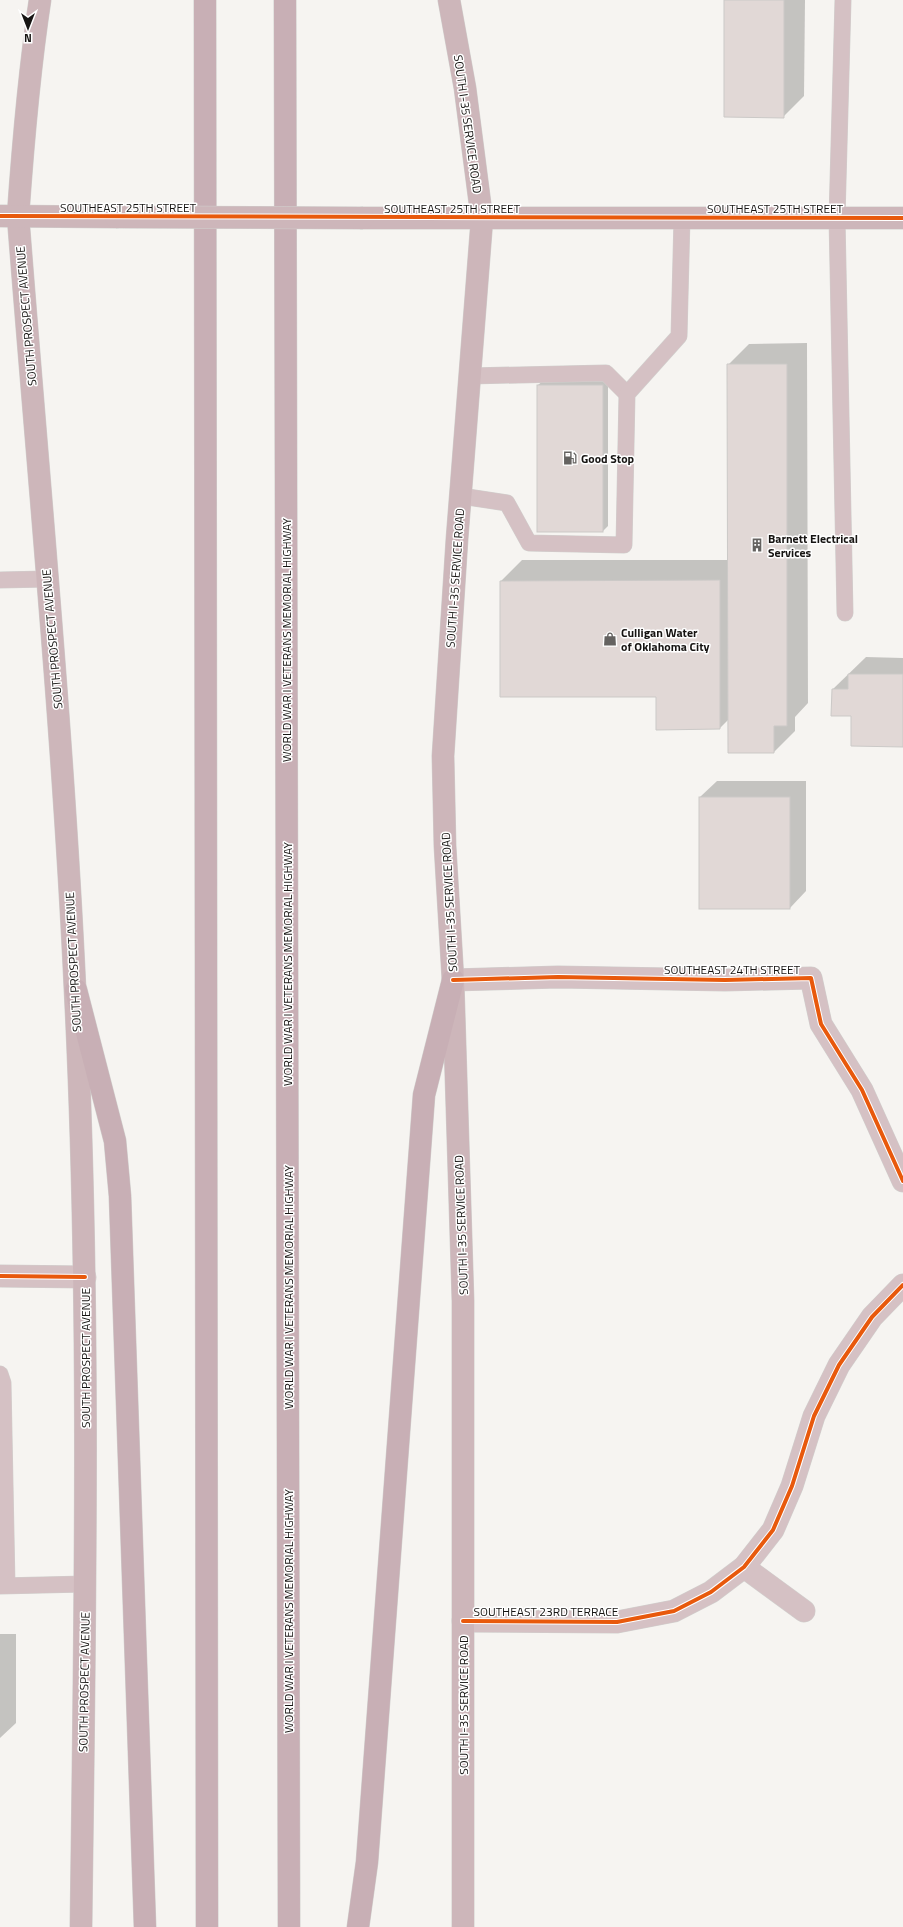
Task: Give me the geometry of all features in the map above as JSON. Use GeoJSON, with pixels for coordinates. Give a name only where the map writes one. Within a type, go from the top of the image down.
{"type":"FeatureCollection","features":[{"type":"Feature","properties":{"kind":"highway"},"geometry":{"type":"LineString","coordinates":[[206,0],[207,1927]]}},
{"type":"Feature","properties":{"kind":"highway","name":"WORLD WAR I VETERANS MEMORIAL HIGHWAY"},"geometry":{"type":"LineString","coordinates":[[285,0],[289,1927]]}},
{"type":"Feature","properties":{"kind":"highway"},"geometry":{"type":"LineString","coordinates":[[358,1927],[367,1862],[424,1095],[453,980]]}},
{"type":"Feature","properties":{"kind":"highway"},"geometry":{"type":"LineString","coordinates":[[76,990],[115,1141],[120,1196],[145,1927]]}},
{"type":"Feature","properties":{"kind":"main road","name":"SOUTH PROSPECT AVENUE"},"geometry":{"type":"LineString","coordinates":[[40,0],[33,45],[24,130],[9,216],[47,579],[61,759],[76,990],[85,1277],[85,1584],[82,1927]]}},
{"type":"Feature","properties":{"kind":"main road","name":"SOUTH I-35 SERVICE ROAD"},"geometry":{"type":"LineString","coordinates":[[448,0],[465,88],[482,219],[443,756],[444,846],[453,980],[463,1301],[463,1927]]}},
{"type":"Feature","properties":{"kind":"main road","name":"SOUTHEAST 25TH STREET"},"geometry":{"type":"LineString","coordinates":[[9,216],[482,219],[903,218]]}},
{"type":"Feature","properties":{"kind":"street","name":"SOUTHEAST 24TH STREET"},"geometry":{"type":"LineString","coordinates":[[453,980],[558,977],[725,980],[811,978],[821,1024],[862,1090],[903,1181]]}},
{"type":"Feature","properties":{"kind":"street"},"geometry":{"type":"LineString","coordinates":[[0,1276],[85,1277]]}},
{"type":"Feature","properties":{"kind":"street","name":"SOUTHEAST 23RD TERRACE"},"geometry":{"type":"LineString","coordinates":[[463,1621],[617,1622],[674,1611],[711,1592],[744,1567],[773,1530],[792,1486],[814,1416],[839,1365],[872,1317],[903,1285]]}},
{"type":"Feature","properties":{"kind":"street"},"geometry":{"type":"LineString","coordinates":[[744,1567],[804,1611]]}},
{"type":"Feature","properties":{"kind":"lane"},"geometry":{"type":"LineString","coordinates":[[843,0],[837,218],[845,613]]}},
{"type":"Feature","properties":{"kind":"lane"},"geometry":{"type":"LineString","coordinates":[[461,496],[507,503],[529,543],[624,545],[627,394],[679,336],[682,218]]}},
{"type":"Feature","properties":{"kind":"lane"},"geometry":{"type":"LineString","coordinates":[[470,376],[606,373],[627,394]]}},
{"type":"Feature","properties":{"kind":"lane"},"geometry":{"type":"LineString","coordinates":[[0,580],[47,579]]}},
{"type":"Feature","properties":{"kind":"lane"},"geometry":{"type":"LineString","coordinates":[[0,1374],[3,1383],[3,1586],[85,1584]]}},
{"type":"Feature","properties":{"kind":"building"},"geometry":{"type":"Polygon","coordinates":[[[724,0],[784,0],[784,118],[724,117],[724,0]]]}},
{"type":"Feature","properties":{"kind":"building","name":"Barnett Electrical Services"},"geometry":{"type":"Polygon","coordinates":[[[727,364],[787,364],[787,726],[774,726],[774,753],[728,753],[727,364]]]}},
{"type":"Feature","properties":{"kind":"building","name":"Good Stop"},"geometry":{"type":"Polygon","coordinates":[[[537,385],[603,385],[603,532],[537,532],[537,385]]]}},
{"type":"Feature","properties":{"kind":"building","name":"Culligan Water of Oklahoma City"},"geometry":{"type":"Polygon","coordinates":[[[720,580],[720,729],[656,730],[656,697],[500,697],[500,581],[720,580]]]}},
{"type":"Feature","properties":{"kind":"building"},"geometry":{"type":"Polygon","coordinates":[[[848,674],[903,674],[903,747],[851,746],[851,716],[831,716],[832,689],[848,689],[848,674]]]}},
{"type":"Feature","properties":{"kind":"building"},"geometry":{"type":"Polygon","coordinates":[[[699,797],[790,797],[790,909],[699,909],[699,797]]]}},
{"type":"Feature","properties":{"kind":"cycle path"},"geometry":{"type":"LineString","coordinates":[[0,216],[903,218]]}},
{"type":"Feature","properties":{"kind":"cycle path"},"geometry":{"type":"LineString","coordinates":[[453,980],[558,977],[725,980],[811,978],[821,1024],[862,1090],[903,1181]]}},
{"type":"Feature","properties":{"kind":"cycle path"},"geometry":{"type":"LineString","coordinates":[[0,1276],[85,1277]]}},
{"type":"Feature","properties":{"kind":"cycle path"},"geometry":{"type":"LineString","coordinates":[[463,1621],[617,1622],[674,1611],[711,1592],[744,1567],[773,1530],[792,1486],[814,1416],[839,1365],[872,1317],[903,1285]]}},
{"type":"Feature","properties":{"kind":"place","name":"Good Stop"},"geometry":{"type":"Point","coordinates":[570,458]}},
{"type":"Feature","properties":{"kind":"place","name":"Barnett Electrical Services"},"geometry":{"type":"Point","coordinates":[757,545]}},
{"type":"Feature","properties":{"kind":"place","name":"Culligan Water of Oklahoma City"},"geometry":{"type":"Point","coordinates":[610,639]}}]}
